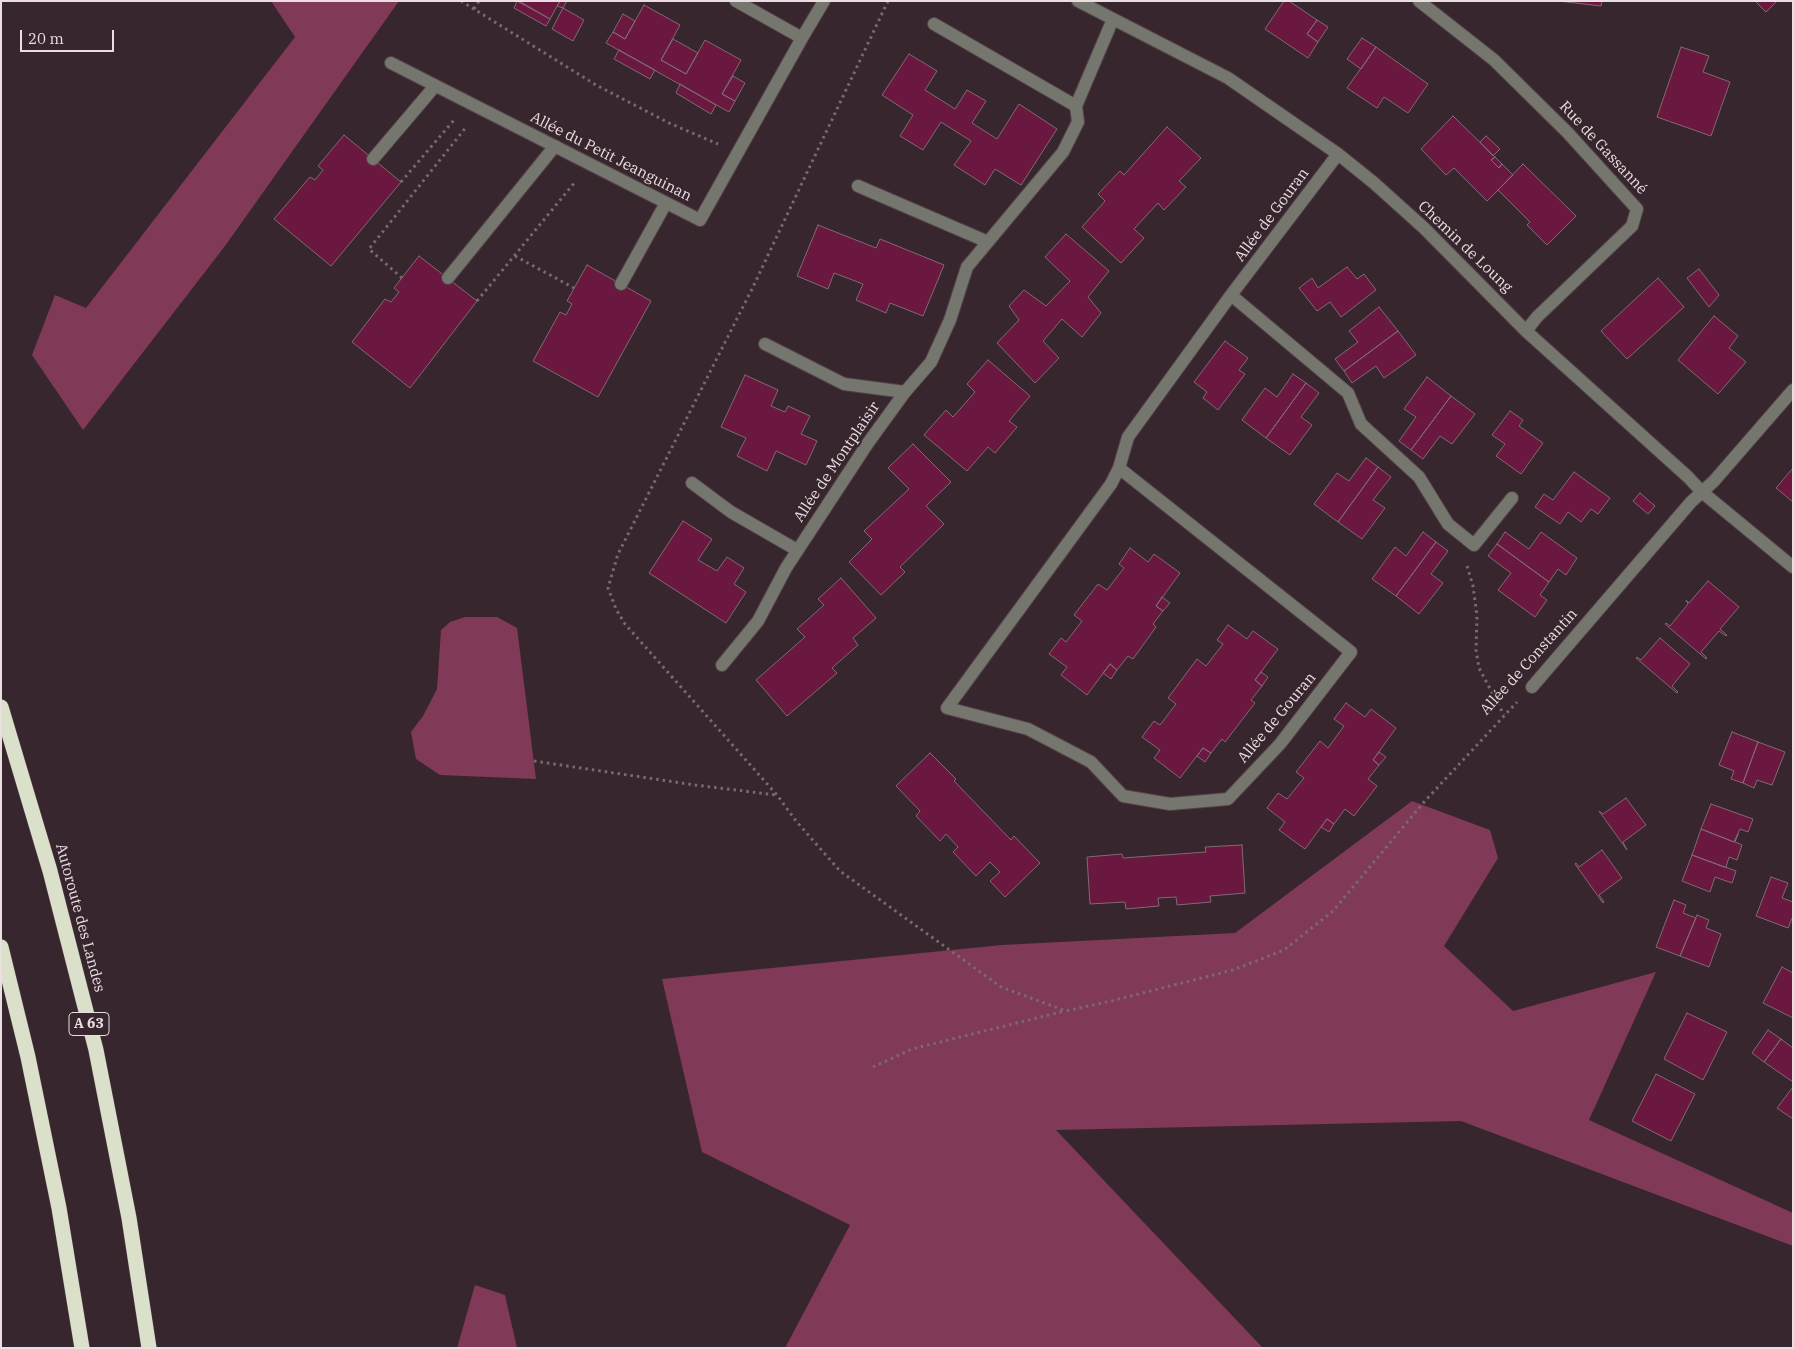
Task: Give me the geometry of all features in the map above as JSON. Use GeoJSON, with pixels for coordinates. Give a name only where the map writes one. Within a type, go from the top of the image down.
{"type":"FeatureCollection","features":[{"type":"Feature","properties":{"kind":"highway","name":"Autoroute des Landes"},"geometry":{"type":"LineString","coordinates":[[1,707],[50,871],[96,1050],[129,1218],[149,1348]]}},
{"type":"Feature","properties":{"kind":"highway"},"geometry":{"type":"LineString","coordinates":[[1,947],[28,1057],[59,1208],[82,1348]]}},
{"type":"Feature","properties":{"kind":"street"},"geometry":{"type":"LineString","coordinates":[[736,1],[802,38]]}},
{"type":"Feature","properties":{"kind":"street","name":"Allée du Petit Jeanguinan"},"geometry":{"type":"LineString","coordinates":[[391,64],[700,220],[824,1]]}},
{"type":"Feature","properties":{"kind":"street","name":"Chemin de Loung"},"geometry":{"type":"LineString","coordinates":[[1078,1],[1228,78],[1338,154],[1424,228],[1526,331],[1702,492],[1793,567]]}},
{"type":"Feature","properties":{"kind":"street","name":"Rue de Gassanné"},"geometry":{"type":"LineString","coordinates":[[1419,1],[1494,60],[1568,133],[1637,209],[1632,226],[1537,317],[1526,331]]}},
{"type":"Feature","properties":{"kind":"street","name":"Allée de Montplaisir"},"geometry":{"type":"LineString","coordinates":[[722,665],[758,622],[797,550],[868,443],[905,392],[931,362],[950,320],[967,268],[1063,152],[1078,122],[1076,106],[1112,19]]}},
{"type":"Feature","properties":{"kind":"street"},"geometry":{"type":"LineString","coordinates":[[934,24],[1076,106]]}},
{"type":"Feature","properties":{"kind":"street"},"geometry":{"type":"LineString","coordinates":[[373,159],[435,86]]}},
{"type":"Feature","properties":{"kind":"street"},"geometry":{"type":"LineString","coordinates":[[448,278],[555,146]]}},
{"type":"Feature","properties":{"kind":"street","name":"Allée de Gouran"},"geometry":{"type":"LineString","coordinates":[[1119,468],[1351,652],[1280,744],[1228,800],[1170,804],[1123,796],[1091,762],[1028,729],[947,708],[1111,484],[1119,468],[1128,437],[1231,295],[1338,154]]}},
{"type":"Feature","properties":{"kind":"street"},"geometry":{"type":"LineString","coordinates":[[858,186],[988,242]]}},
{"type":"Feature","properties":{"kind":"street"},"geometry":{"type":"LineString","coordinates":[[621,284],[666,203]]}},
{"type":"Feature","properties":{"kind":"street"},"geometry":{"type":"LineString","coordinates":[[1231,295],[1348,393],[1361,424],[1418,477],[1448,524],[1474,545],[1512,498]]}},
{"type":"Feature","properties":{"kind":"street","name":"Allée de Montplaisir"},"geometry":{"type":"LineString","coordinates":[[765,344],[844,384],[905,392]]}},
{"type":"Feature","properties":{"kind":"street","name":"Allée de Constantin"},"geometry":{"type":"LineString","coordinates":[[1532,687],[1685,509],[1714,481],[1793,390]]}},
{"type":"Feature","properties":{"kind":"street"},"geometry":{"type":"LineString","coordinates":[[692,482],[731,512],[797,550]]}},
{"type":"Feature","properties":{"kind":"path"},"geometry":{"type":"LineString","coordinates":[[461,1],[596,85],[669,123],[737,153]]}},
{"type":"Feature","properties":{"kind":"path"},"geometry":{"type":"LineString","coordinates":[[474,10],[479,1]]}},
{"type":"Feature","properties":{"kind":"path"},"geometry":{"type":"LineString","coordinates":[[888,1],[754,287],[618,554],[608,588],[616,609],[625,624],[777,795],[796,821],[840,871],[1001,987],[1066,1011]]}},
{"type":"Feature","properties":{"kind":"path"},"geometry":{"type":"LineString","coordinates":[[401,182],[469,103]]}},
{"type":"Feature","properties":{"kind":"path"},"geometry":{"type":"LineString","coordinates":[[402,278],[369,250],[480,109]]}},
{"type":"Feature","properties":{"kind":"path"},"geometry":{"type":"LineString","coordinates":[[477,301],[590,164]]}},
{"type":"Feature","properties":{"kind":"path"},"geometry":{"type":"LineString","coordinates":[[515,256],[574,288]]}},
{"type":"Feature","properties":{"kind":"path"},"geometry":{"type":"LineString","coordinates":[[1474,545],[1465,561],[1473,586],[1477,616],[1476,650],[1480,668],[1504,715]]}},
{"type":"Feature","properties":{"kind":"path","name":"Allée de Constantin"},"geometry":{"type":"LineString","coordinates":[[873,1067],[912,1049],[1233,970],[1284,950],[1333,911],[1424,802],[1532,687]]}},
{"type":"Feature","properties":{"kind":"path"},"geometry":{"type":"LineString","coordinates":[[534,761],[777,795]]}},
{"type":"Feature","properties":{"kind":"shaded area"},"geometry":{"type":"Polygon","coordinates":[[[271,1],[399,1],[225,246],[83,430],[32,355],[55,295],[86,308],[295,37],[271,1]]]}},
{"type":"Feature","properties":{"kind":"shaded area"},"geometry":{"type":"Polygon","coordinates":[[[465,617],[497,617],[517,628],[536,779],[440,775],[416,759],[411,732],[423,716],[437,689],[441,630],[450,622],[465,617]]]}},
{"type":"Feature","properties":{"kind":"shaded area"},"geometry":{"type":"Polygon","coordinates":[[[1412,801],[1490,830],[1498,858],[1444,946],[1513,1011],[1656,972],[1589,1120],[1793,1213],[1793,1246],[1461,1121],[1056,1130],[1263,1348],[785,1348],[850,1225],[702,1152],[662,979],[1002,945],[1235,933],[1412,801]]]}},
{"type":"Feature","properties":{"kind":"shaded area"},"geometry":{"type":"Polygon","coordinates":[[[475,1285],[505,1295],[517,1348],[457,1348],[475,1285]]]}},
{"type":"Feature","properties":{"kind":"building"},"geometry":{"type":"Polygon","coordinates":[[[517,1],[550,19],[546,26],[514,8],[517,1]]]}},
{"type":"Feature","properties":{"kind":"building"},"geometry":{"type":"Polygon","coordinates":[[[519,1],[560,1],[550,19],[519,1]]]}},
{"type":"Feature","properties":{"kind":"building"},"geometry":{"type":"Polygon","coordinates":[[[560,1],[567,1],[563,8],[557,6],[560,1]]]}},
{"type":"Feature","properties":{"kind":"building"},"geometry":{"type":"Polygon","coordinates":[[[1284,1],[1289,1],[1317,20],[1307,34],[1318,42],[1308,58],[1265,29],[1284,1]]]}},
{"type":"Feature","properties":{"kind":"building"},"geometry":{"type":"Polygon","coordinates":[[[1558,1],[1602,1],[1601,6],[1558,1]]]}},
{"type":"Feature","properties":{"kind":"building"},"geometry":{"type":"Polygon","coordinates":[[[1755,1],[1777,1],[1766,12],[1755,1]]]}},
{"type":"Feature","properties":{"kind":"building"},"geometry":{"type":"Polygon","coordinates":[[[644,5],[680,25],[661,60],[686,74],[705,40],[741,60],[722,94],[735,101],[729,112],[606,43],[613,32],[625,39],[644,5]]]}},
{"type":"Feature","properties":{"kind":"building"},"geometry":{"type":"Polygon","coordinates":[[[563,8],[584,20],[573,41],[552,29],[563,8]]]}},
{"type":"Feature","properties":{"kind":"building"},"geometry":{"type":"Polygon","coordinates":[[[623,14],[635,21],[625,39],[613,32],[623,14]]]}},
{"type":"Feature","properties":{"kind":"building"},"geometry":{"type":"Polygon","coordinates":[[[1317,20],[1328,27],[1318,42],[1307,34],[1317,20]]]}},
{"type":"Feature","properties":{"kind":"building"},"geometry":{"type":"Polygon","coordinates":[[[1362,38],[1376,47],[1361,69],[1347,59],[1362,38]]]}},
{"type":"Feature","properties":{"kind":"building"},"geometry":{"type":"Polygon","coordinates":[[[673,39],[698,53],[686,74],[661,60],[673,39]]]}},
{"type":"Feature","properties":{"kind":"building"},"geometry":{"type":"Polygon","coordinates":[[[1376,47],[1428,84],[1408,113],[1384,97],[1377,108],[1347,88],[1376,47]]]}},
{"type":"Feature","properties":{"kind":"building"},"geometry":{"type":"Polygon","coordinates":[[[1681,47],[1709,56],[1703,72],[1730,82],[1711,136],[1657,117],[1681,47]]]}},
{"type":"Feature","properties":{"kind":"building"},"geometry":{"type":"Polygon","coordinates":[[[619,50],[655,70],[650,79],[614,59],[619,50]]]}},
{"type":"Feature","properties":{"kind":"building"},"geometry":{"type":"Polygon","coordinates":[[[909,54],[937,71],[925,90],[955,109],[967,90],[986,101],[972,123],[997,139],[1019,104],[1057,129],[1021,185],[995,169],[985,185],[954,165],[971,141],[941,122],[923,150],[900,136],[913,115],[882,95],[909,54]]]}},
{"type":"Feature","properties":{"kind":"building"},"geometry":{"type":"Polygon","coordinates":[[[733,76],[745,83],[735,101],[722,94],[733,76]]]}},
{"type":"Feature","properties":{"kind":"building"},"geometry":{"type":"Polygon","coordinates":[[[680,84],[716,105],[711,114],[676,93],[680,84]]]}},
{"type":"Feature","properties":{"kind":"building"},"geometry":{"type":"Polygon","coordinates":[[[1453,116],[1495,157],[1491,160],[1499,168],[1502,164],[1513,175],[1487,201],[1454,168],[1446,175],[1421,149],[1453,116]]]}},
{"type":"Feature","properties":{"kind":"building"},"geometry":{"type":"Polygon","coordinates":[[[1167,127],[1201,158],[1179,181],[1186,187],[1164,210],[1158,203],[1134,229],[1144,238],[1121,263],[1082,227],[1105,201],[1098,194],[1120,171],[1124,175],[1167,127]]]}},
{"type":"Feature","properties":{"kind":"building"},"geometry":{"type":"Polygon","coordinates":[[[344,135],[401,182],[331,266],[274,219],[310,177],[315,180],[323,170],[318,166],[344,135]]]}},
{"type":"Feature","properties":{"kind":"building"},"geometry":{"type":"Polygon","coordinates":[[[1486,136],[1500,149],[1493,156],[1480,142],[1486,136]]]}},
{"type":"Feature","properties":{"kind":"building"},"geometry":{"type":"Polygon","coordinates":[[[1495,157],[1502,164],[1499,168],[1491,160],[1495,157]]]}},
{"type":"Feature","properties":{"kind":"building"},"geometry":{"type":"Polygon","coordinates":[[[1523,164],[1576,216],[1547,245],[1527,225],[1530,222],[1498,190],[1523,164]]]}},
{"type":"Feature","properties":{"kind":"building"},"geometry":{"type":"Polygon","coordinates":[[[818,225],[876,248],[880,239],[944,265],[923,316],[890,303],[886,313],[856,300],[863,284],[834,273],[828,289],[797,276],[818,225]]]}},
{"type":"Feature","properties":{"kind":"building"},"geometry":{"type":"Polygon","coordinates":[[[1066,234],[1109,271],[1088,297],[1101,313],[1082,337],[1062,319],[1043,341],[1059,358],[1035,383],[997,343],[1019,320],[1009,306],[1024,290],[1046,306],[1070,281],[1045,257],[1066,234]]]}},
{"type":"Feature","properties":{"kind":"building"},"geometry":{"type":"Polygon","coordinates":[[[419,256],[477,301],[410,388],[352,342],[385,299],[391,302],[399,292],[394,288],[419,256]]]}},
{"type":"Feature","properties":{"kind":"building"},"geometry":{"type":"Polygon","coordinates":[[[587,265],[651,301],[598,397],[533,361],[560,312],[566,315],[572,304],[567,301],[587,265]]]}},
{"type":"Feature","properties":{"kind":"building"},"geometry":{"type":"Polygon","coordinates":[[[1347,267],[1357,279],[1364,274],[1376,290],[1341,317],[1330,302],[1317,311],[1299,288],[1312,278],[1318,288],[1347,267]]]}},
{"type":"Feature","properties":{"kind":"building"},"geometry":{"type":"Polygon","coordinates":[[[1699,269],[1719,295],[1709,307],[1687,278],[1699,269]]]}},
{"type":"Feature","properties":{"kind":"building"},"geometry":{"type":"Polygon","coordinates":[[[1658,278],[1684,307],[1627,359],[1601,331],[1658,278]]]}},
{"type":"Feature","properties":{"kind":"building"},"geometry":{"type":"Polygon","coordinates":[[[1379,307],[1398,331],[1344,371],[1335,359],[1358,342],[1349,331],[1379,307]]]}},
{"type":"Feature","properties":{"kind":"building"},"geometry":{"type":"Polygon","coordinates":[[[1714,316],[1738,336],[1729,348],[1746,362],[1718,394],[1678,360],[1714,316]]]}},
{"type":"Feature","properties":{"kind":"building"},"geometry":{"type":"Polygon","coordinates":[[[1398,331],[1416,355],[1384,378],[1376,366],[1352,383],[1344,371],[1398,331]]]}},
{"type":"Feature","properties":{"kind":"building"},"geometry":{"type":"Polygon","coordinates":[[[1225,341],[1248,358],[1239,370],[1245,374],[1218,410],[1203,398],[1207,392],[1194,382],[1225,341]]]}},
{"type":"Feature","properties":{"kind":"building"},"geometry":{"type":"Polygon","coordinates":[[[988,360],[1030,396],[1009,421],[1017,427],[995,453],[988,447],[967,471],[924,435],[946,410],[953,417],[975,392],[967,384],[988,360]]]}},
{"type":"Feature","properties":{"kind":"building"},"geometry":{"type":"Polygon","coordinates":[[[1293,374],[1306,383],[1266,438],[1242,420],[1265,388],[1277,397],[1293,374]]]}},
{"type":"Feature","properties":{"kind":"building"},"geometry":{"type":"Polygon","coordinates":[[[745,375],[778,390],[771,406],[785,412],[788,406],[810,416],[801,434],[817,441],[806,465],[776,451],[767,471],[737,456],[746,438],[721,427],[745,375]]]}},
{"type":"Feature","properties":{"kind":"building"},"geometry":{"type":"Polygon","coordinates":[[[1427,377],[1451,396],[1411,450],[1399,441],[1416,417],[1404,409],[1427,377]]]}},
{"type":"Feature","properties":{"kind":"building"},"geometry":{"type":"Polygon","coordinates":[[[1306,383],[1319,393],[1301,417],[1312,425],[1290,455],[1266,438],[1306,383]]]}},
{"type":"Feature","properties":{"kind":"building"},"geometry":{"type":"Polygon","coordinates":[[[1451,396],[1475,414],[1452,444],[1440,436],[1423,459],[1411,450],[1451,396]]]}},
{"type":"Feature","properties":{"kind":"building"},"geometry":{"type":"Polygon","coordinates":[[[1510,411],[1523,420],[1519,426],[1543,443],[1521,474],[1496,456],[1505,444],[1492,435],[1510,411]]]}},
{"type":"Feature","properties":{"kind":"building"},"geometry":{"type":"Polygon","coordinates":[[[913,444],[951,482],[926,506],[944,524],[900,567],[905,572],[881,595],[849,562],[872,539],[864,531],[909,489],[888,468],[913,444]]]}},
{"type":"Feature","properties":{"kind":"building"},"geometry":{"type":"Polygon","coordinates":[[[1366,458],[1378,467],[1338,522],[1314,504],[1337,473],[1349,481],[1366,458]]]}},
{"type":"Feature","properties":{"kind":"building"},"geometry":{"type":"Polygon","coordinates":[[[1378,467],[1391,477],[1373,500],[1385,508],[1362,539],[1338,522],[1378,467]]]}},
{"type":"Feature","properties":{"kind":"building"},"geometry":{"type":"Polygon","coordinates":[[[1793,468],[1793,502],[1776,488],[1793,468]]]}},
{"type":"Feature","properties":{"kind":"building"},"geometry":{"type":"Polygon","coordinates":[[[1574,472],[1610,498],[1598,514],[1591,509],[1581,522],[1568,512],[1560,524],[1535,507],[1544,494],[1553,500],[1574,472]]]}},
{"type":"Feature","properties":{"kind":"building"},"geometry":{"type":"Polygon","coordinates":[[[1640,493],[1655,506],[1648,514],[1633,501],[1640,493]]]}},
{"type":"Feature","properties":{"kind":"building"},"geometry":{"type":"Polygon","coordinates":[[[683,521],[712,539],[698,560],[717,571],[727,557],[744,568],[734,584],[746,592],[726,623],[649,573],[683,521]]]}},
{"type":"Feature","properties":{"kind":"building"},"geometry":{"type":"Polygon","coordinates":[[[1423,532],[1436,542],[1396,596],[1372,579],[1395,547],[1406,556],[1423,532]]]}},
{"type":"Feature","properties":{"kind":"building"},"geometry":{"type":"Polygon","coordinates":[[[1505,532],[1529,549],[1541,532],[1577,558],[1566,575],[1558,569],[1549,582],[1497,544],[1505,532]]]}},
{"type":"Feature","properties":{"kind":"building"},"geometry":{"type":"Polygon","coordinates":[[[1436,542],[1448,551],[1431,574],[1443,583],[1419,614],[1396,596],[1436,542]]]}},
{"type":"Feature","properties":{"kind":"building"},"geometry":{"type":"Polygon","coordinates":[[[1497,544],[1549,582],[1540,595],[1547,600],[1535,617],[1498,590],[1511,573],[1488,556],[1497,544]]]}},
{"type":"Feature","properties":{"kind":"building"},"geometry":{"type":"Polygon","coordinates":[[[1130,548],[1148,562],[1154,554],[1180,573],[1156,606],[1163,611],[1153,624],[1156,627],[1133,659],[1128,656],[1117,670],[1110,664],[1087,695],[1061,675],[1067,667],[1049,654],[1061,638],[1066,642],[1082,621],[1074,615],[1098,584],[1107,590],[1124,568],[1119,564],[1130,548]]]}},
{"type":"Feature","properties":{"kind":"building"},"geometry":{"type":"Polygon","coordinates":[[[841,578],[876,618],[853,638],[858,645],[832,668],[837,673],[787,716],[756,680],[805,637],[797,629],[824,605],[818,599],[841,578]]]}},
{"type":"Feature","properties":{"kind":"building"},"geometry":{"type":"Polygon","coordinates":[[[1708,581],[1739,607],[1720,629],[1727,635],[1719,631],[1701,652],[1706,659],[1665,624],[1670,626],[1688,604],[1686,600],[1689,603],[1708,581]]]}},
{"type":"Feature","properties":{"kind":"building"},"geometry":{"type":"Polygon","coordinates":[[[1162,597],[1170,603],[1163,611],[1156,606],[1162,597]]]}},
{"type":"Feature","properties":{"kind":"building"},"geometry":{"type":"Polygon","coordinates":[[[1228,625],[1247,639],[1253,631],[1278,649],[1255,680],[1262,686],[1251,700],[1255,703],[1225,742],[1222,739],[1211,753],[1203,748],[1180,778],[1154,758],[1160,750],[1142,737],[1154,721],[1160,725],[1176,704],[1168,698],[1197,659],[1206,666],[1223,644],[1217,640],[1228,625]]]}},
{"type":"Feature","properties":{"kind":"building"},"geometry":{"type":"Polygon","coordinates":[[[1660,638],[1690,664],[1672,686],[1677,693],[1636,658],[1641,660],[1660,638]]]}},
{"type":"Feature","properties":{"kind":"building"},"geometry":{"type":"Polygon","coordinates":[[[1110,664],[1117,670],[1111,679],[1103,673],[1110,664]]]}},
{"type":"Feature","properties":{"kind":"building"},"geometry":{"type":"Polygon","coordinates":[[[1261,672],[1268,677],[1262,686],[1255,680],[1261,672]]]}},
{"type":"Feature","properties":{"kind":"building"},"geometry":{"type":"Polygon","coordinates":[[[1346,703],[1365,717],[1371,709],[1396,728],[1373,760],[1379,765],[1368,779],[1377,786],[1354,816],[1345,809],[1334,824],[1327,819],[1305,849],[1279,830],[1285,822],[1267,808],[1278,793],[1287,799],[1304,778],[1296,772],[1320,741],[1328,748],[1344,726],[1334,719],[1346,703]]]}},
{"type":"Feature","properties":{"kind":"building"},"geometry":{"type":"Polygon","coordinates":[[[1732,732],[1758,742],[1743,783],[1731,779],[1734,771],[1719,765],[1732,732]]]}},
{"type":"Feature","properties":{"kind":"building"},"geometry":{"type":"Polygon","coordinates":[[[1758,742],[1785,752],[1772,785],[1757,780],[1754,788],[1743,783],[1758,742]]]}},
{"type":"Feature","properties":{"kind":"building"},"geometry":{"type":"Polygon","coordinates":[[[1203,748],[1211,753],[1205,762],[1197,756],[1203,748]]]}},
{"type":"Feature","properties":{"kind":"building"},"geometry":{"type":"Polygon","coordinates":[[[1379,752],[1386,757],[1379,765],[1373,760],[1379,752]]]}},
{"type":"Feature","properties":{"kind":"building"},"geometry":{"type":"Polygon","coordinates":[[[930,753],[956,779],[954,781],[1011,840],[1014,836],[1040,863],[1005,897],[990,881],[1000,872],[990,862],[976,876],[953,852],[958,847],[946,834],[940,841],[916,816],[920,811],[896,786],[930,753]]]}},
{"type":"Feature","properties":{"kind":"building"},"geometry":{"type":"Polygon","coordinates":[[[1626,798],[1646,825],[1623,842],[1627,850],[1599,811],[1603,814],[1626,798]]]}},
{"type":"Feature","properties":{"kind":"building"},"geometry":{"type":"Polygon","coordinates":[[[1711,804],[1753,819],[1748,832],[1740,829],[1734,842],[1701,829],[1711,804]]]}},
{"type":"Feature","properties":{"kind":"building"},"geometry":{"type":"Polygon","coordinates":[[[1327,819],[1334,824],[1329,832],[1321,827],[1327,819]]]}},
{"type":"Feature","properties":{"kind":"building"},"geometry":{"type":"Polygon","coordinates":[[[1701,829],[1734,842],[1738,834],[1735,842],[1742,845],[1737,860],[1729,857],[1726,867],[1724,867],[1692,855],[1701,829]]]}},
{"type":"Feature","properties":{"kind":"building"},"geometry":{"type":"Polygon","coordinates":[[[1242,845],[1245,893],[1210,896],[1211,902],[1177,905],[1176,897],[1158,898],[1159,906],[1126,909],[1125,902],[1090,904],[1087,857],[1122,854],[1123,858],[1206,852],[1205,847],[1242,845]]]}},
{"type":"Feature","properties":{"kind":"building"},"geometry":{"type":"Polygon","coordinates":[[[1602,850],[1622,878],[1599,895],[1603,903],[1575,864],[1579,867],[1602,850]]]}},
{"type":"Feature","properties":{"kind":"building"},"geometry":{"type":"Polygon","coordinates":[[[1692,855],[1736,871],[1732,883],[1715,877],[1710,892],[1682,881],[1692,855]]]}},
{"type":"Feature","properties":{"kind":"building"},"geometry":{"type":"Polygon","coordinates":[[[1771,877],[1788,883],[1782,898],[1793,902],[1793,916],[1788,928],[1756,916],[1771,877]]]}},
{"type":"Feature","properties":{"kind":"building"},"geometry":{"type":"Polygon","coordinates":[[[1674,900],[1686,905],[1683,913],[1696,918],[1680,956],[1656,947],[1674,900]]]}},
{"type":"Feature","properties":{"kind":"building"},"geometry":{"type":"Polygon","coordinates":[[[1697,915],[1709,920],[1706,928],[1721,934],[1709,967],[1680,956],[1697,915]]]}},
{"type":"Feature","properties":{"kind":"building"},"geometry":{"type":"Polygon","coordinates":[[[1782,967],[1793,973],[1793,1018],[1763,1003],[1782,967]]]}},
{"type":"Feature","properties":{"kind":"building"},"geometry":{"type":"Polygon","coordinates":[[[1687,1013],[1727,1032],[1703,1080],[1664,1059],[1687,1013]]]}},
{"type":"Feature","properties":{"kind":"building"},"geometry":{"type":"Polygon","coordinates":[[[1768,1030],[1781,1039],[1764,1062],[1752,1053],[1768,1030]]]}},
{"type":"Feature","properties":{"kind":"building"},"geometry":{"type":"Polygon","coordinates":[[[1781,1039],[1793,1048],[1793,1082],[1764,1062],[1781,1039]]]}},
{"type":"Feature","properties":{"kind":"building"},"geometry":{"type":"Polygon","coordinates":[[[1656,1074],[1695,1094],[1671,1141],[1632,1121],[1656,1074]]]}},
{"type":"Feature","properties":{"kind":"building"},"geometry":{"type":"Polygon","coordinates":[[[1793,1087],[1793,1119],[1777,1108],[1793,1087]]]}}]}
